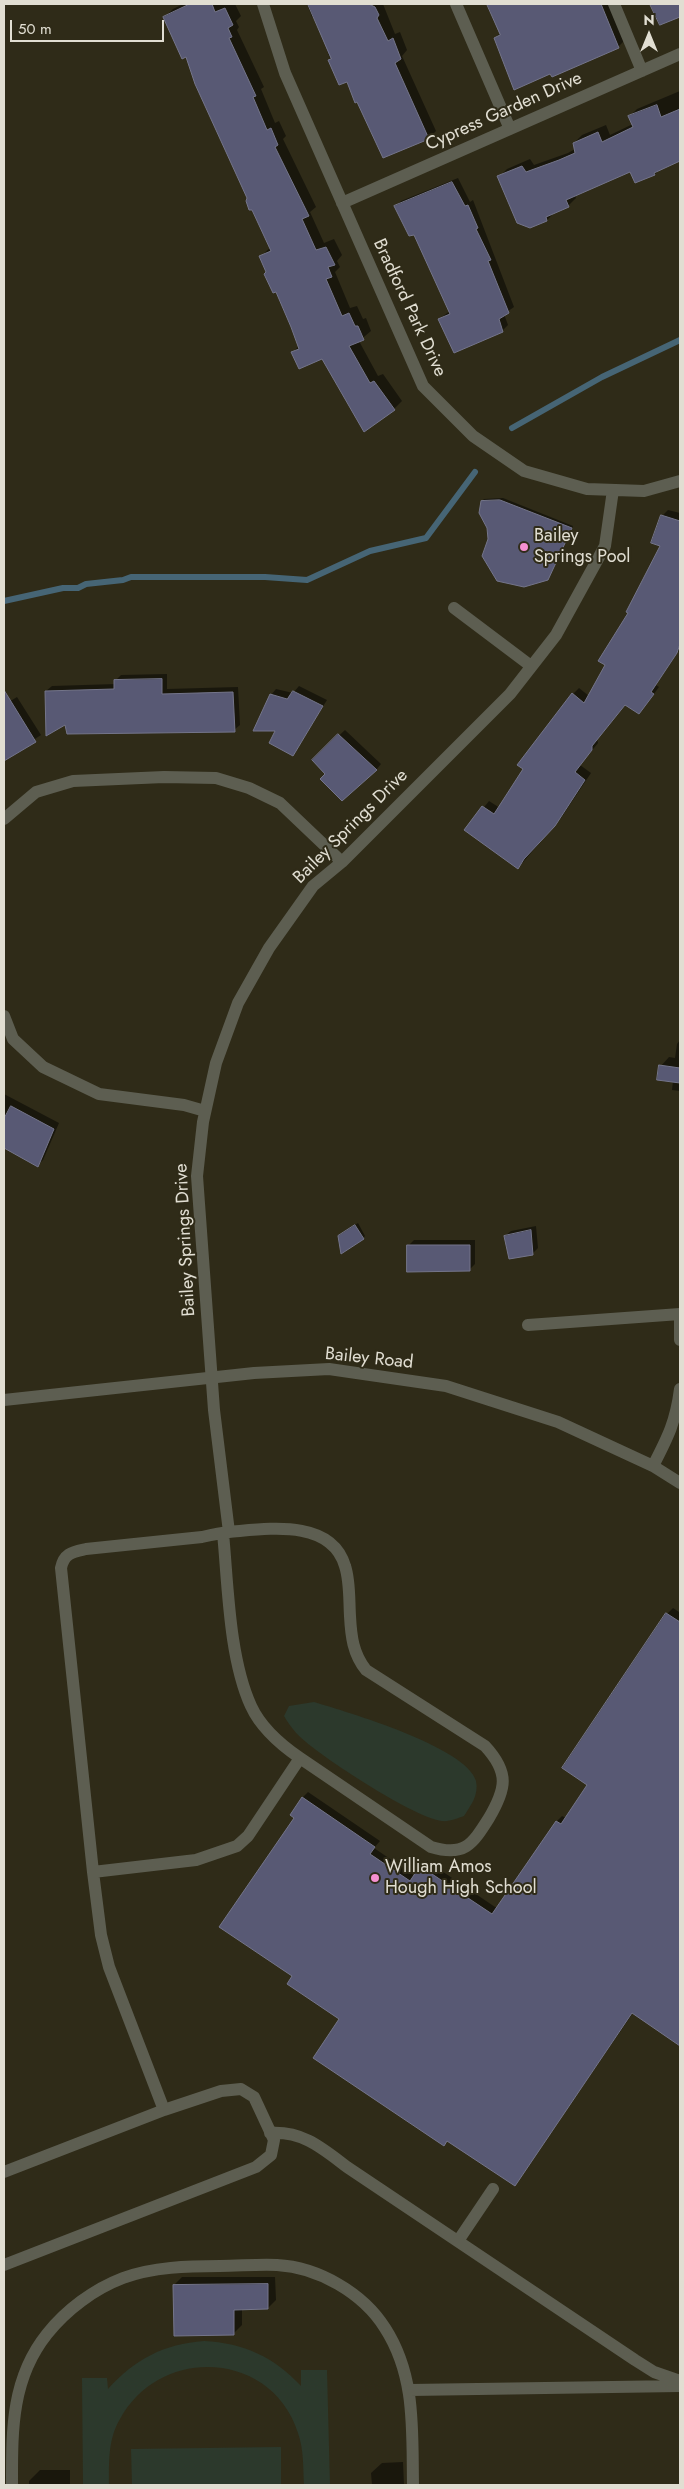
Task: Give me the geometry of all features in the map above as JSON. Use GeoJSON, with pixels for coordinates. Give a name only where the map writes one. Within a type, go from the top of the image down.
{"type":"FeatureCollection","features":[{"type":"Feature","properties":{"kind":"street","name":"Bradford Park Drive"},"geometry":{"type":"LineString","coordinates":[[263,4],[284,73],[423,386],[472,436],[524,471],[587,489],[644,491],[680,481]]}},
{"type":"Feature","properties":{"kind":"street"},"geometry":{"type":"LineString","coordinates":[[456,4],[510,129]]}},
{"type":"Feature","properties":{"kind":"street"},"geometry":{"type":"LineString","coordinates":[[614,4],[642,70]]}},
{"type":"Feature","properties":{"kind":"street","name":"Cypress Garden Drive"},"geometry":{"type":"LineString","coordinates":[[342,203],[680,54]]}},
{"type":"Feature","properties":{"kind":"street","name":"Bailey Springs Drive"},"geometry":{"type":"LineString","coordinates":[[93,1872],[62,1568],[63,1559],[68,1554],[86,1549],[226,1532],[292,1529],[321,1537],[340,1555],[345,1566],[351,1630],[359,1661],[366,1670],[485,1746],[496,1758],[502,1771],[504,1787],[502,1796],[478,1835],[468,1847],[458,1851],[443,1851],[430,1847],[286,1748],[266,1729],[252,1706],[241,1677],[232,1627],[226,1532],[212,1379],[198,1176],[205,1111],[216,1064],[238,1003],[269,948],[313,886],[342,862],[510,694],[556,635],[606,546],[613,490]]}},
{"type":"Feature","properties":{"kind":"street"},"geometry":{"type":"LineString","coordinates":[[454,608],[532,666]]}},
{"type":"Feature","properties":{"kind":"street"},"geometry":{"type":"LineString","coordinates":[[4,819],[36,792],[74,781],[164,777],[216,778],[250,788],[280,803],[342,862]]}},
{"type":"Feature","properties":{"kind":"street"},"geometry":{"type":"LineString","coordinates":[[4,1016],[12,1039],[43,1067],[99,1094],[184,1105],[205,1111]]}},
{"type":"Feature","properties":{"kind":"street"},"geometry":{"type":"LineString","coordinates":[[528,1325],[680,1314],[680,1340]]}},
{"type":"Feature","properties":{"kind":"street","name":"Bailey Road"},"geometry":{"type":"LineString","coordinates":[[4,1400],[254,1373],[329,1369],[446,1386],[558,1422],[653,1466],[680,1483]]}},
{"type":"Feature","properties":{"kind":"street"},"geometry":{"type":"LineString","coordinates":[[653,1466],[677,1415],[680,1389]]}},
{"type":"Feature","properties":{"kind":"street"},"geometry":{"type":"LineString","coordinates":[[164,2110],[109,1967],[101,1935],[93,1872],[196,1860],[237,1846],[248,1836],[300,1758]]}},
{"type":"Feature","properties":{"kind":"street"},"geometry":{"type":"LineString","coordinates":[[4,2172],[164,2110],[221,2091],[241,2089],[254,2097],[274,2147],[272,2155],[256,2167],[4,2265]]}},
{"type":"Feature","properties":{"kind":"street"},"geometry":{"type":"LineString","coordinates":[[270,2133],[293,2134],[315,2142],[347,2167],[635,2360],[654,2372],[680,2381]]}},
{"type":"Feature","properties":{"kind":"street"},"geometry":{"type":"LineString","coordinates":[[458,2241],[492,2189]]}},
{"type":"Feature","properties":{"kind":"street"},"geometry":{"type":"LineString","coordinates":[[12,2485],[8,2440],[17,2395],[30,2364],[46,2335],[64,2316],[105,2286],[124,2278],[174,2268],[278,2265],[298,2269],[340,2286],[358,2298],[384,2326],[403,2364],[410,2390],[413,2485]]}},
{"type":"Feature","properties":{"kind":"street"},"geometry":{"type":"LineString","coordinates":[[410,2390],[680,2386]]}},
{"type":"Feature","properties":{"kind":"green space"},"geometry":{"type":"Polygon","coordinates":[[[314,1702],[404,1732],[452,1756],[468,1768],[477,1786],[472,1804],[464,1816],[442,1821],[429,1818],[372,1788],[317,1751],[296,1733],[284,1716],[289,1706],[314,1702]]]}},
{"type":"Feature","properties":{"kind":"green space"},"geometry":{"type":"Polygon","coordinates":[[[204,2341],[219,2342],[257,2353],[280,2367],[301,2386],[301,2370],[327,2370],[330,2485],[304,2485],[302,2452],[298,2433],[285,2406],[265,2385],[241,2373],[214,2367],[187,2369],[161,2378],[138,2395],[120,2419],[113,2435],[110,2451],[109,2485],[83,2485],[82,2378],[107,2378],[108,2389],[129,2369],[151,2355],[176,2346],[204,2341]]]}},
{"type":"Feature","properties":{"kind":"green space"},"geometry":{"type":"Polygon","coordinates":[[[281,2447],[281,2485],[132,2485],[131,2449],[281,2447]]]}},
{"type":"Feature","properties":{"kind":"building"},"geometry":{"type":"Polygon","coordinates":[[[190,4],[212,4],[215,12],[225,8],[233,25],[228,28],[232,37],[229,38],[256,96],[253,97],[267,130],[271,128],[278,145],[275,147],[309,216],[302,219],[316,250],[326,247],[335,265],[328,267],[332,277],[326,279],[342,316],[349,313],[355,326],[358,326],[364,340],[349,346],[370,383],[374,381],[395,410],[364,432],[322,359],[299,369],[291,352],[299,349],[276,292],[273,293],[264,274],[266,272],[259,256],[271,251],[252,210],[249,210],[247,198],[195,84],[186,57],[182,59],[163,17],[190,4]]]}},
{"type":"Feature","properties":{"kind":"building"},"geometry":{"type":"Polygon","coordinates":[[[308,4],[369,4],[375,7],[379,15],[377,18],[388,41],[393,38],[401,59],[395,63],[429,139],[383,158],[357,102],[355,103],[347,82],[339,85],[328,60],[331,59],[308,4]]]}},
{"type":"Feature","properties":{"kind":"building"},"geometry":{"type":"Polygon","coordinates":[[[487,4],[601,4],[619,48],[552,77],[550,74],[514,90],[494,38],[500,35],[487,4]]]}},
{"type":"Feature","properties":{"kind":"building"},"geometry":{"type":"Polygon","coordinates":[[[650,4],[680,4],[680,17],[660,25],[650,4]]]}},
{"type":"Feature","properties":{"kind":"building"},"geometry":{"type":"Polygon","coordinates":[[[657,105],[661,117],[680,109],[680,161],[654,173],[655,175],[635,183],[630,172],[566,200],[569,207],[546,217],[547,221],[530,228],[517,223],[497,176],[522,166],[526,172],[559,160],[575,153],[573,143],[598,132],[602,142],[633,127],[628,116],[657,105]]]}},
{"type":"Feature","properties":{"kind":"building"},"geometry":{"type":"Polygon","coordinates":[[[452,182],[465,206],[468,205],[478,228],[476,229],[491,260],[488,261],[509,313],[499,319],[503,332],[454,353],[438,319],[450,314],[414,235],[409,236],[394,206],[452,182]]]}},
{"type":"Feature","properties":{"kind":"building","name":"Bailey Springs Pool"},"geometry":{"type":"Polygon","coordinates":[[[500,500],[572,528],[548,580],[524,587],[497,581],[482,556],[488,539],[487,528],[479,513],[481,501],[500,500]]]}},
{"type":"Feature","properties":{"kind":"building"},"geometry":{"type":"Polygon","coordinates":[[[661,515],[680,521],[680,644],[677,653],[651,692],[654,694],[639,714],[625,705],[592,746],[592,750],[575,772],[585,780],[555,826],[524,859],[518,869],[464,830],[482,806],[494,814],[523,769],[517,765],[572,693],[584,703],[605,665],[598,661],[628,613],[626,612],[660,546],[651,543],[661,515]]]}},
{"type":"Feature","properties":{"kind":"building"},"geometry":{"type":"Polygon","coordinates":[[[162,679],[162,694],[233,692],[235,732],[67,734],[65,725],[46,736],[45,691],[114,689],[114,680],[162,679]]]}},
{"type":"Feature","properties":{"kind":"building"},"geometry":{"type":"Polygon","coordinates":[[[4,690],[36,742],[4,761],[4,690]]]}},
{"type":"Feature","properties":{"kind":"building"},"geometry":{"type":"Polygon","coordinates":[[[293,691],[323,706],[293,756],[269,743],[275,731],[253,731],[270,694],[287,699],[293,691]]]}},
{"type":"Feature","properties":{"kind":"building"},"geometry":{"type":"Polygon","coordinates":[[[338,734],[377,770],[342,801],[320,779],[325,774],[312,760],[338,734]]]}},
{"type":"Feature","properties":{"kind":"building"},"geometry":{"type":"Polygon","coordinates":[[[659,1065],[680,1068],[680,1083],[657,1080],[659,1065]]]}},
{"type":"Feature","properties":{"kind":"building"},"geometry":{"type":"Polygon","coordinates":[[[11,1106],[54,1129],[38,1167],[4,1148],[4,1119],[11,1106]]]}},
{"type":"Feature","properties":{"kind":"building"},"geometry":{"type":"Polygon","coordinates":[[[355,1225],[364,1239],[341,1254],[338,1236],[355,1225]]]}},
{"type":"Feature","properties":{"kind":"building"},"geometry":{"type":"Polygon","coordinates":[[[531,1230],[533,1255],[509,1259],[504,1236],[531,1230]]]}},
{"type":"Feature","properties":{"kind":"building"},"geometry":{"type":"Polygon","coordinates":[[[407,1245],[470,1245],[470,1271],[407,1272],[407,1245]]]}},
{"type":"Feature","properties":{"kind":"building","name":"William Amos Hough High School"},"geometry":{"type":"Polygon","coordinates":[[[666,1613],[680,1622],[680,2046],[632,2013],[515,2186],[447,2141],[444,2146],[313,2058],[339,2019],[287,1984],[292,1976],[219,1927],[294,1818],[290,1815],[302,1797],[375,1847],[370,1854],[410,1881],[420,1866],[492,1914],[556,1821],[561,1824],[587,1785],[562,1768],[666,1613]]]}},
{"type":"Feature","properties":{"kind":"building"},"geometry":{"type":"Polygon","coordinates":[[[268,2284],[268,2309],[234,2310],[234,2335],[174,2336],[173,2285],[268,2284]]]}},
{"type":"Feature","properties":{"kind":"waterway"},"geometry":{"type":"LineString","coordinates":[[512,428],[602,377],[680,340]]}},
{"type":"Feature","properties":{"kind":"waterway"},"geometry":{"type":"LineString","coordinates":[[4,601],[63,588],[78,588],[86,584],[123,580],[131,577],[265,577],[307,580],[370,551],[426,538],[475,472]]}},
{"type":"Feature","properties":{"kind":"place","name":"Bailey Springs Pool"},"geometry":{"type":"Point","coordinates":[524,547]}},
{"type":"Feature","properties":{"kind":"place","name":"William Amos Hough High School"},"geometry":{"type":"Point","coordinates":[375,1878]}}]}
